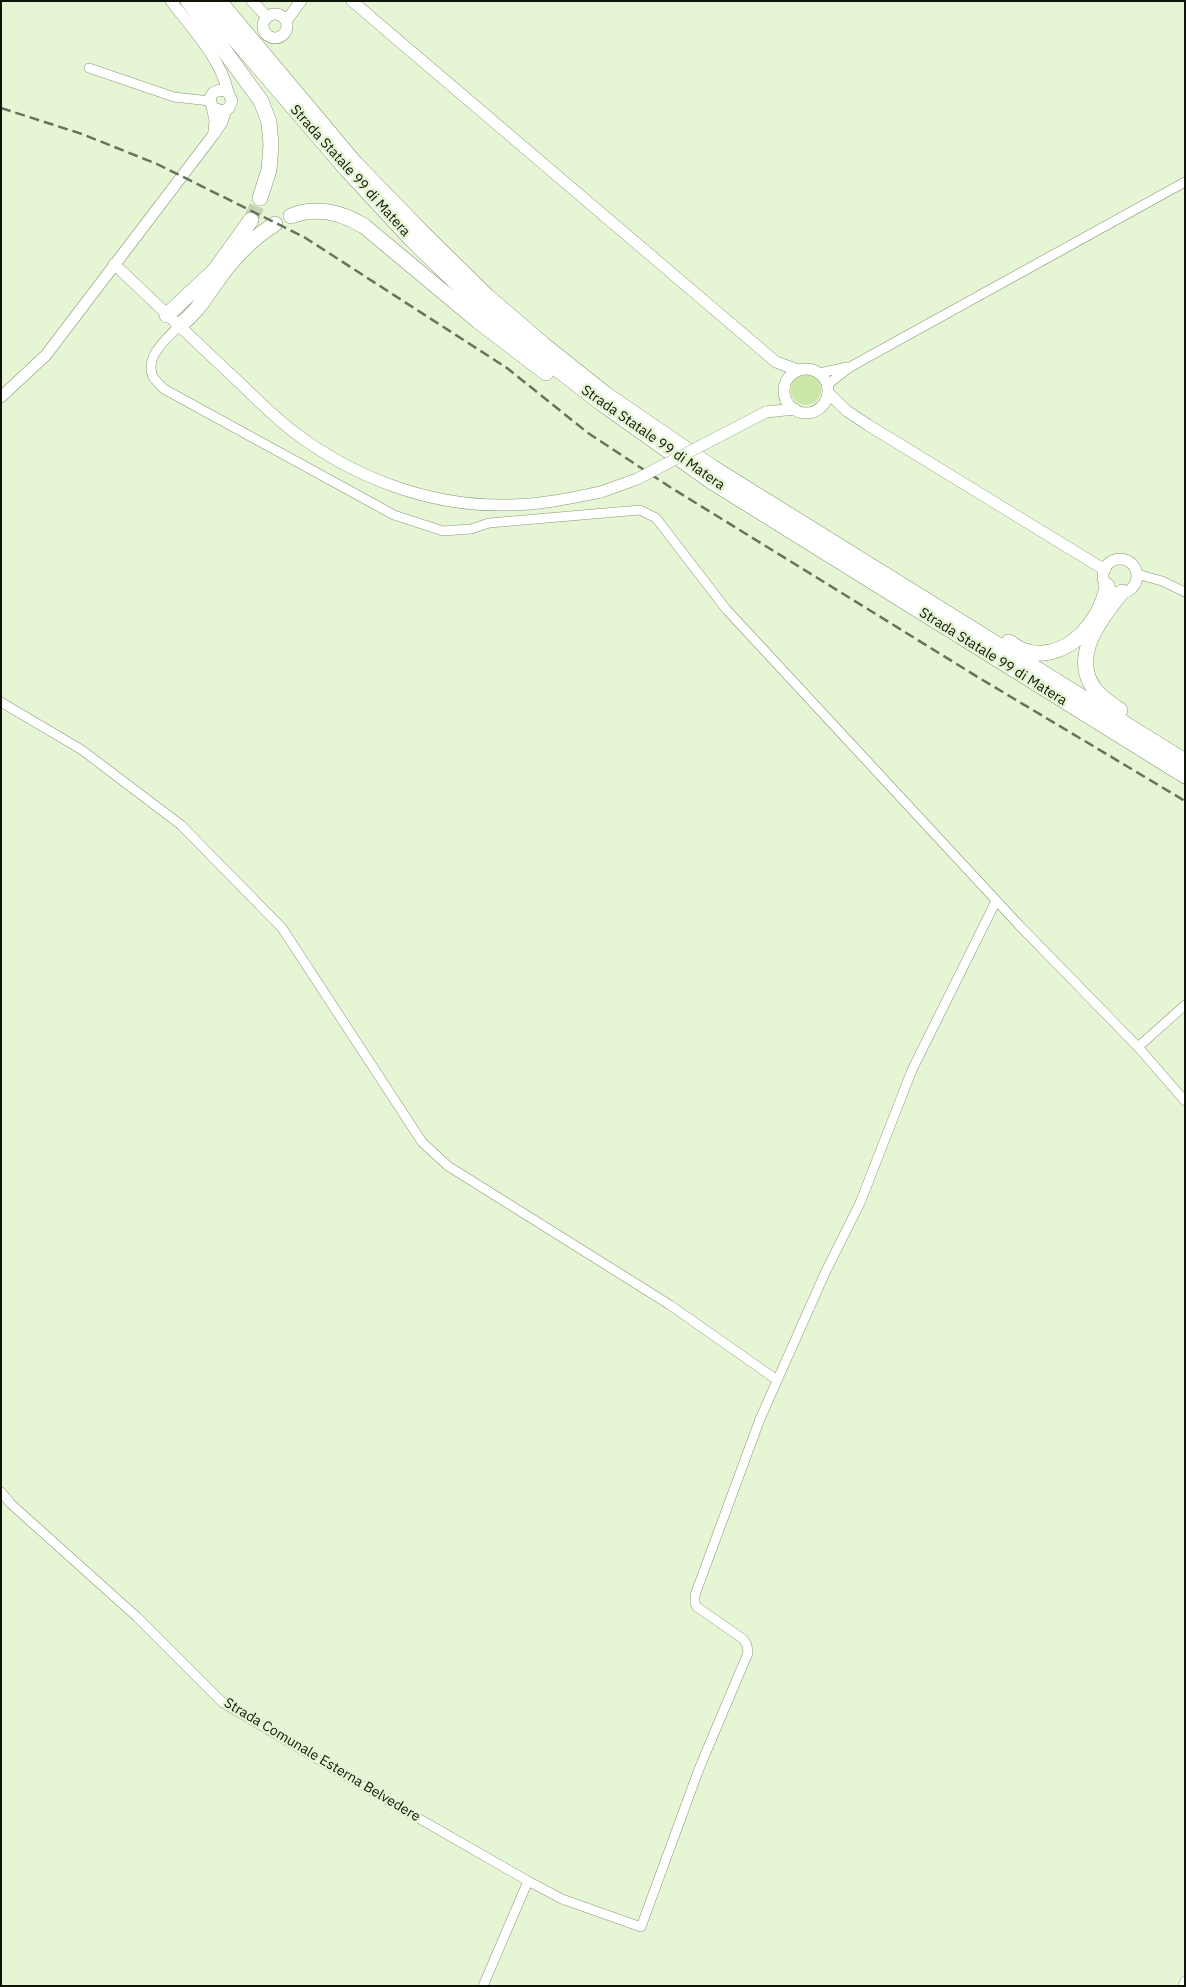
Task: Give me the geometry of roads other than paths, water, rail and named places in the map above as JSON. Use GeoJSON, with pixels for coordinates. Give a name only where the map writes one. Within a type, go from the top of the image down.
{"type":"FeatureCollection","features":[{"type":"Feature","properties":{"kind":"highway"},"geometry":{"type":"LineString","coordinates":[[188,1],[261,101],[269,122],[271,145],[269,170],[260,198]]}},
{"type":"Feature","properties":{"kind":"highway","name":"Strada Statale 99 di Matera"},"geometry":{"type":"LineString","coordinates":[[202,1],[346,170],[410,238],[480,306],[601,403],[712,482],[1185,776]]}},
{"type":"Feature","properties":{"kind":"highway"},"geometry":{"type":"LineString","coordinates":[[220,1],[355,163],[420,230],[487,296],[544,345],[607,395],[712,467],[1185,761]]}},
{"type":"Feature","properties":{"kind":"highway"},"geometry":{"type":"LineString","coordinates":[[291,216],[313,210],[326,211],[352,218],[478,321],[560,384],[630,434],[712,482]]}},
{"type":"Feature","properties":{"kind":"highway"},"geometry":{"type":"LineString","coordinates":[[168,315],[215,270],[251,220]]}},
{"type":"Feature","properties":{"kind":"highway"},"geometry":{"type":"LineString","coordinates":[[179,326],[201,306],[216,283],[246,246],[258,235],[276,224]]}},
{"type":"Feature","properties":{"kind":"highway"},"geometry":{"type":"LineString","coordinates":[[838,546],[930,594],[1023,650],[1039,652],[1055,650],[1073,642],[1088,629],[1101,608],[1107,586]]}},
{"type":"Feature","properties":{"kind":"highway"},"geometry":{"type":"LineString","coordinates":[[1122,592],[1107,610],[1087,647],[1088,677],[1096,691],[1108,702],[1185,752]]}},
{"type":"Feature","properties":{"kind":"street"},"geometry":{"type":"LineString","coordinates":[[1,397],[46,355],[214,134],[232,101],[226,82],[208,49],[171,1]]}},
{"type":"Feature","properties":{"kind":"street"},"geometry":{"type":"LineString","coordinates":[[252,1],[267,17]]}},
{"type":"Feature","properties":{"kind":"street"},"geometry":{"type":"LineString","coordinates":[[286,21],[277,14],[267,17],[263,28],[267,34],[274,38],[284,32],[286,21],[301,1]]}},
{"type":"Feature","properties":{"kind":"street"},"geometry":{"type":"LineString","coordinates":[[352,1],[776,362],[798,370],[809,369],[820,373],[850,367]]}},
{"type":"Feature","properties":{"kind":"street"},"geometry":{"type":"LineString","coordinates":[[214,134],[213,100],[218,82],[218,66]]}},
{"type":"Feature","properties":{"kind":"street"},"geometry":{"type":"LineString","coordinates":[[89,68],[174,98],[213,100]]}},
{"type":"Feature","properties":{"kind":"street"},"geometry":{"type":"LineString","coordinates":[[213,100],[222,89],[228,92]]}},
{"type":"Feature","properties":{"kind":"street"},"geometry":{"type":"LineString","coordinates":[[213,100],[219,111],[226,110]]}},
{"type":"Feature","properties":{"kind":"street"},"geometry":{"type":"LineString","coordinates":[[821,407],[828,389],[850,367],[1185,182]]}},
{"type":"Feature","properties":{"kind":"street"},"geometry":{"type":"LineString","coordinates":[[114,264],[293,432],[328,456],[369,477],[420,495],[472,504],[506,505],[536,504],[601,492],[637,479],[766,412],[795,409],[808,412],[821,407],[847,411]]}},
{"type":"Feature","properties":{"kind":"street"},"geometry":{"type":"LineString","coordinates":[[179,326],[162,343],[153,359],[151,369],[154,378],[164,389],[394,515],[443,531],[471,529],[489,523],[640,510],[656,518],[726,609],[996,901],[1138,1047],[1185,1101]]}},
{"type":"Feature","properties":{"kind":"street"},"geometry":{"type":"LineString","coordinates":[[776,362],[790,405],[795,409]]}},
{"type":"Feature","properties":{"kind":"street"},"geometry":{"type":"LineString","coordinates":[[766,412],[785,389],[788,378],[798,370]]}},
{"type":"Feature","properties":{"kind":"street"},"geometry":{"type":"LineString","coordinates":[[820,373],[828,389],[847,411],[1104,570]]}},
{"type":"Feature","properties":{"kind":"street"},"geometry":{"type":"LineString","coordinates":[[1122,559],[1132,564],[1137,574],[1135,584],[1127,591],[1122,592],[1111,590],[1107,586],[1104,570],[1112,561],[1122,559]]}},
{"type":"Feature","properties":{"kind":"street"},"geometry":{"type":"LineString","coordinates":[[1137,574],[1162,581],[1185,592]]}},
{"type":"Feature","properties":{"kind":"street"},"geometry":{"type":"LineString","coordinates":[[1,702],[82,750],[181,825],[282,928],[422,1142],[448,1166],[670,1305],[777,1380],[825,1273],[860,1202],[912,1070],[996,901]]}},
{"type":"Feature","properties":{"kind":"street"},"geometry":{"type":"LineString","coordinates":[[1138,1047],[1185,1005]]}},
{"type":"Feature","properties":{"kind":"street","name":"Strada Comunale Esterna Belvedere"},"geometry":{"type":"LineString","coordinates":[[1,1492],[11,1504],[137,1616],[223,1703],[528,1881],[562,1898],[641,1927],[699,1769],[748,1653],[747,1645],[743,1638],[700,1610],[694,1599],[760,1420],[777,1380]]}},
{"type":"Feature","properties":{"kind":"street"},"geometry":{"type":"LineString","coordinates":[[482,1986],[528,1881]]}},
{"type":"Feature","properties":{"kind":"street"},"geometry":{"type":"LineString","coordinates":[[1183,1986],[1185,1981]]}},
{"type":"Feature","properties":{"kind":"tunnel"},"geometry":{"type":"LineString","coordinates":[[251,220],[260,198]]}},
{"type":"Feature","properties":{"kind":"railway"},"geometry":{"type":"LineString","coordinates":[[1,108],[82,134],[157,164],[304,237],[507,368],[588,433],[670,487],[981,679],[1185,801]]}}]}
